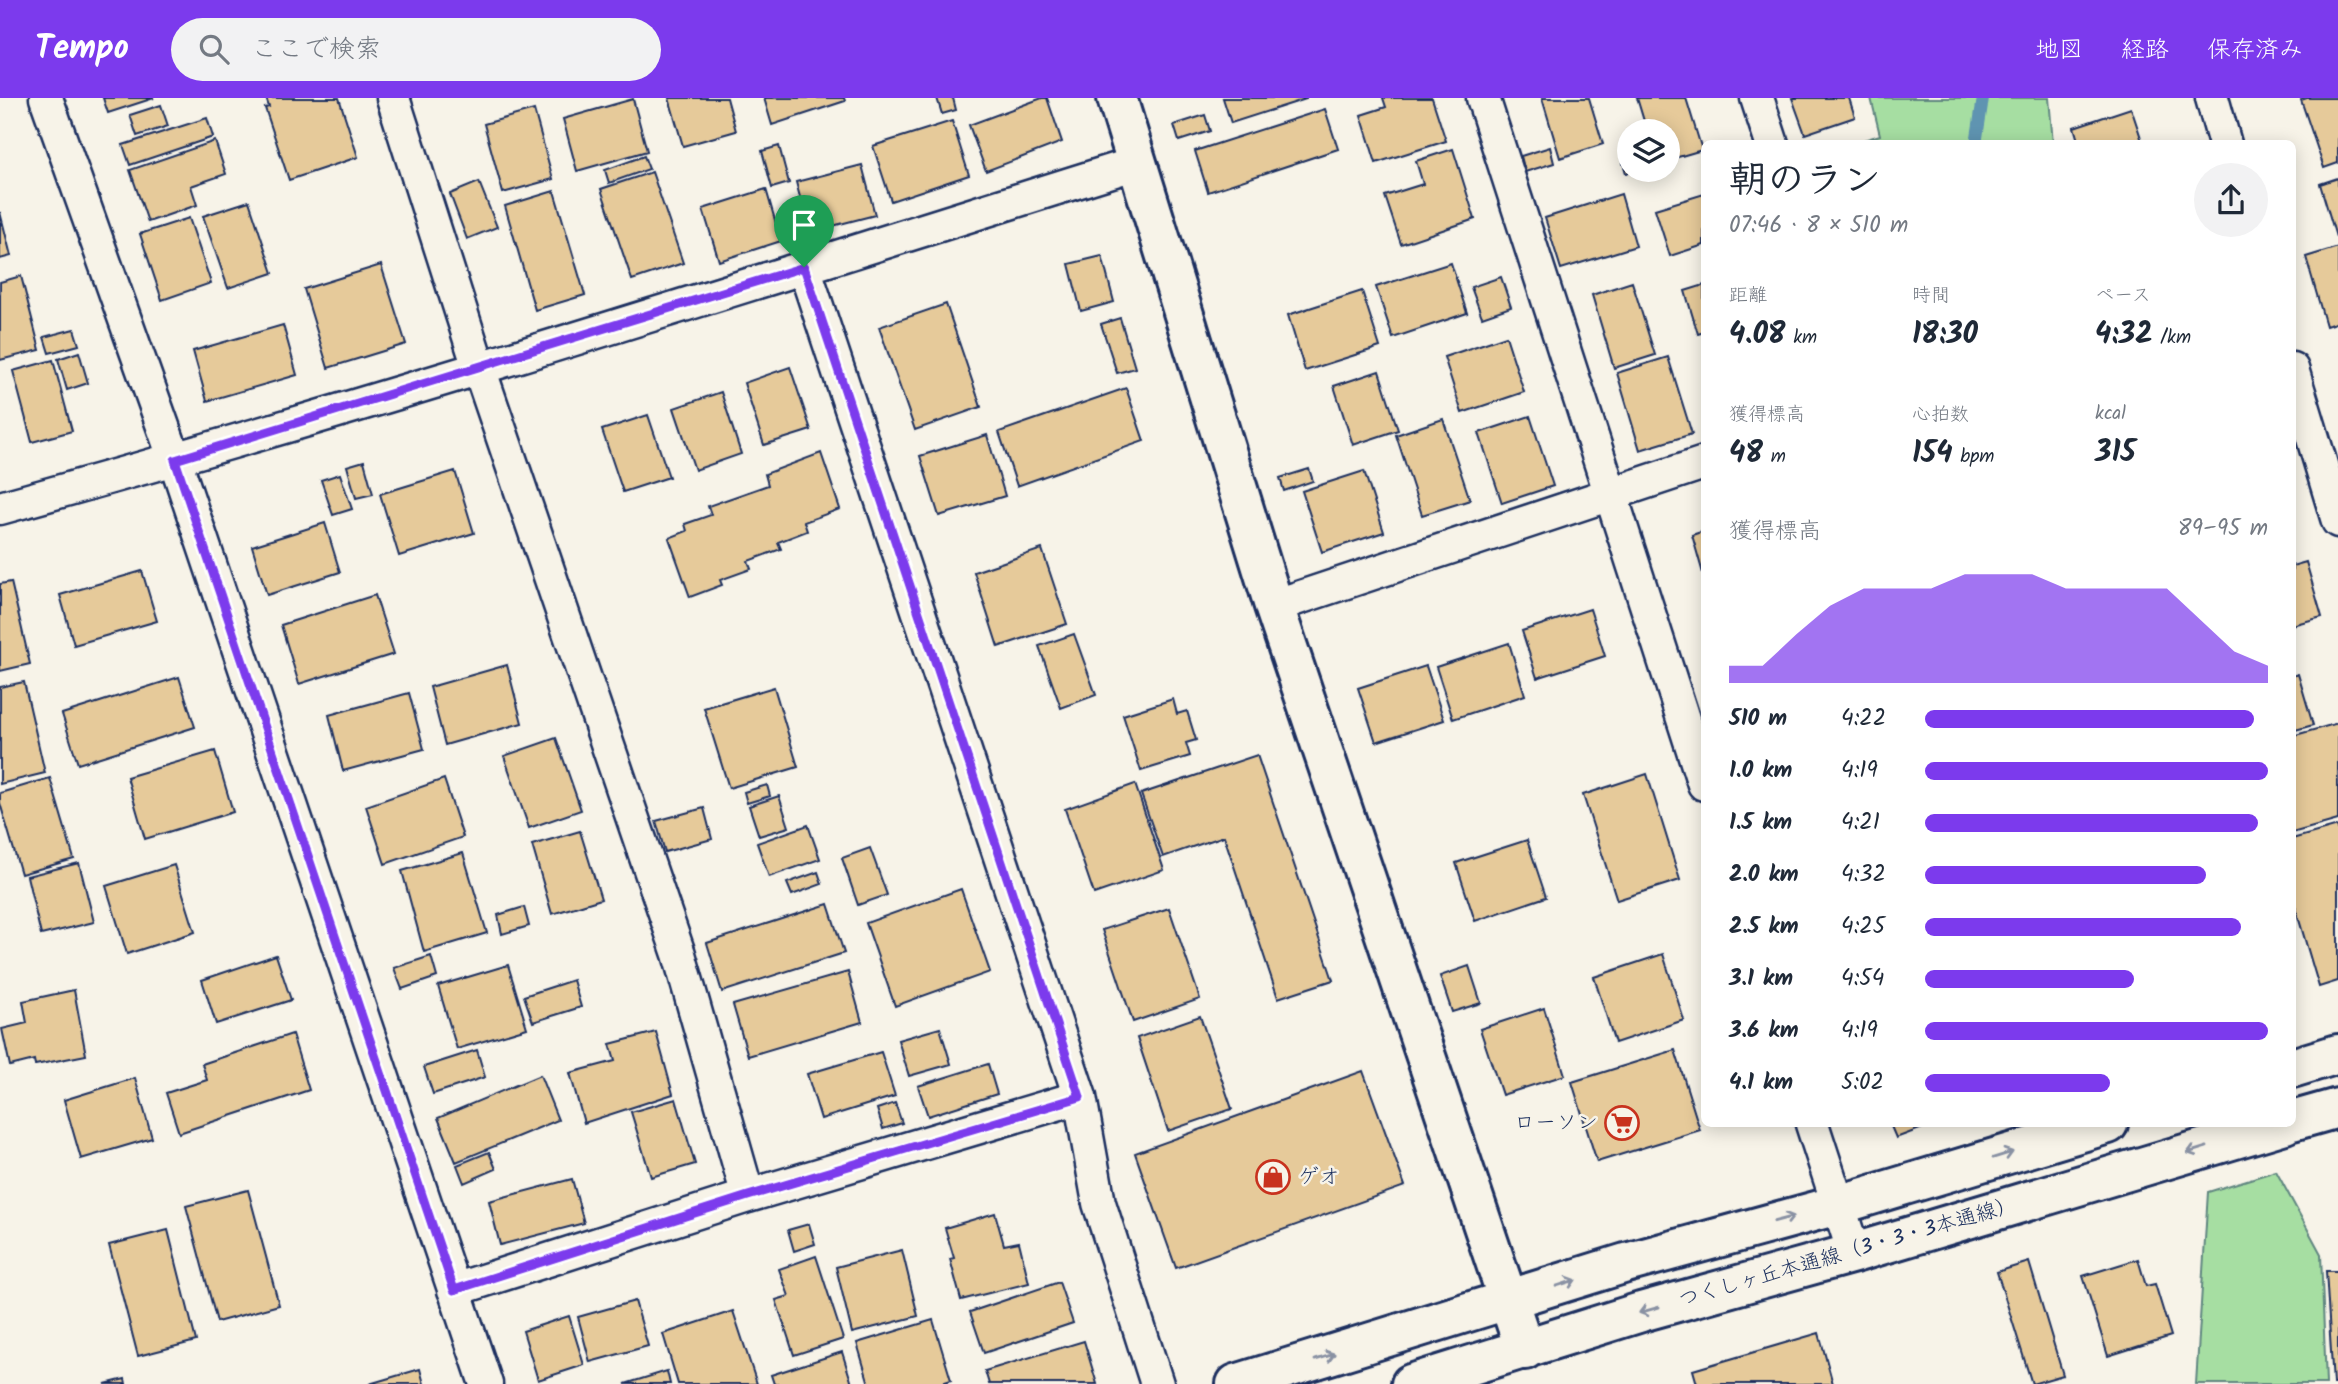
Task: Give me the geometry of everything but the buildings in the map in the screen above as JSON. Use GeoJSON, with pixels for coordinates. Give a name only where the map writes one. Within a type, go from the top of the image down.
{"type":"FeatureCollection","features":[{"type":"Feature","properties":{"kind":"street"},"geometry":{"type":"LineString","coordinates":[[46,98],[175,460],[486,1384]]}},
{"type":"Feature","properties":{"kind":"street"},"geometry":{"type":"LineString","coordinates":[[393,98],[479,368],[679,954],[748,1196]]}},
{"type":"Feature","properties":{"kind":"street"},"geometry":{"type":"LineString","coordinates":[[1116,98],[1274,606],[1525,1349]]}},
{"type":"Feature","properties":{"kind":"street"},"geometry":{"type":"LineString","coordinates":[[1483,98],[1613,493],[1701,774]]}},
{"type":"Feature","properties":{"kind":"street"},"geometry":{"type":"LineString","coordinates":[[1757,98],[1771,140]]}},
{"type":"Feature","properties":{"kind":"street"},"geometry":{"type":"LineString","coordinates":[[2212,98],[2224,140]]}},
{"type":"Feature","properties":{"kind":"street"},"geometry":{"type":"LineString","coordinates":[[0,508],[175,460],[479,368],[1138,163]]}},
{"type":"Feature","properties":{"kind":"street"},"geometry":{"type":"LineString","coordinates":[[804,267],[1080,1097],[1099,1203],[1157,1384]]}},
{"type":"Feature","properties":{"kind":"street"},"geometry":{"type":"LineString","coordinates":[[2296,382],[2338,521]]}},
{"type":"Feature","properties":{"kind":"street"},"geometry":{"type":"LineString","coordinates":[[1274,606],[1701,464]]}},
{"type":"Feature","properties":{"kind":"street"},"geometry":{"type":"LineString","coordinates":[[2296,1067],[2338,1054]]}},
{"type":"Feature","properties":{"kind":"street"},"geometry":{"type":"LineString","coordinates":[[454,1290],[748,1196],[1080,1097]]}},
{"type":"Feature","properties":{"kind":"street"},"geometry":{"type":"LineString","coordinates":[[2296,1120],[2338,1108]]}},
{"type":"Feature","properties":{"kind":"street"},"geometry":{"type":"LineString","coordinates":[[1813,1127],[1854,1253]]}},
{"type":"Feature","properties":{"kind":"street"},"geometry":{"type":"LineString","coordinates":[[1237,1384],[1626,1263],[1838,1205],[2098,1127]]}},
{"type":"Feature","properties":{"kind":"street","name":"つくしヶ丘本通線（3・3・3本通線）"},"geometry":{"type":"LineString","coordinates":[[1411,1384],[1641,1312],[1854,1253],[2276,1127]]}},
{"type":"Feature","properties":{"kind":"green space"},"geometry":{"type":"Polygon","coordinates":[[[1871,98],[2049,98],[2053,140],[1864,140],[1880,135],[1871,98]]]}},
{"type":"Feature","properties":{"kind":"green space"},"geometry":{"type":"Polygon","coordinates":[[[2276,1171],[2321,1254],[2326,1384],[2196,1384],[2208,1192],[2276,1171]]]}},
{"type":"Feature","properties":{"kind":"waterway"},"geometry":{"type":"LineString","coordinates":[[1977,140],[1983,98]]}},
{"type":"Feature","properties":{"kind":"place","name":"ローソン"},"geometry":{"type":"Point","coordinates":[1622,1123]}},
{"type":"Feature","properties":{"kind":"place","name":"ゲオ"},"geometry":{"type":"Point","coordinates":[1273,1177]}},
{"type":"Feature","properties":{"kind":"route"},"geometry":{"type":"LineString","coordinates":[[804,267],[1080,1097],[748,1196],[454,1290],[175,460],[804,267]]}}]}
